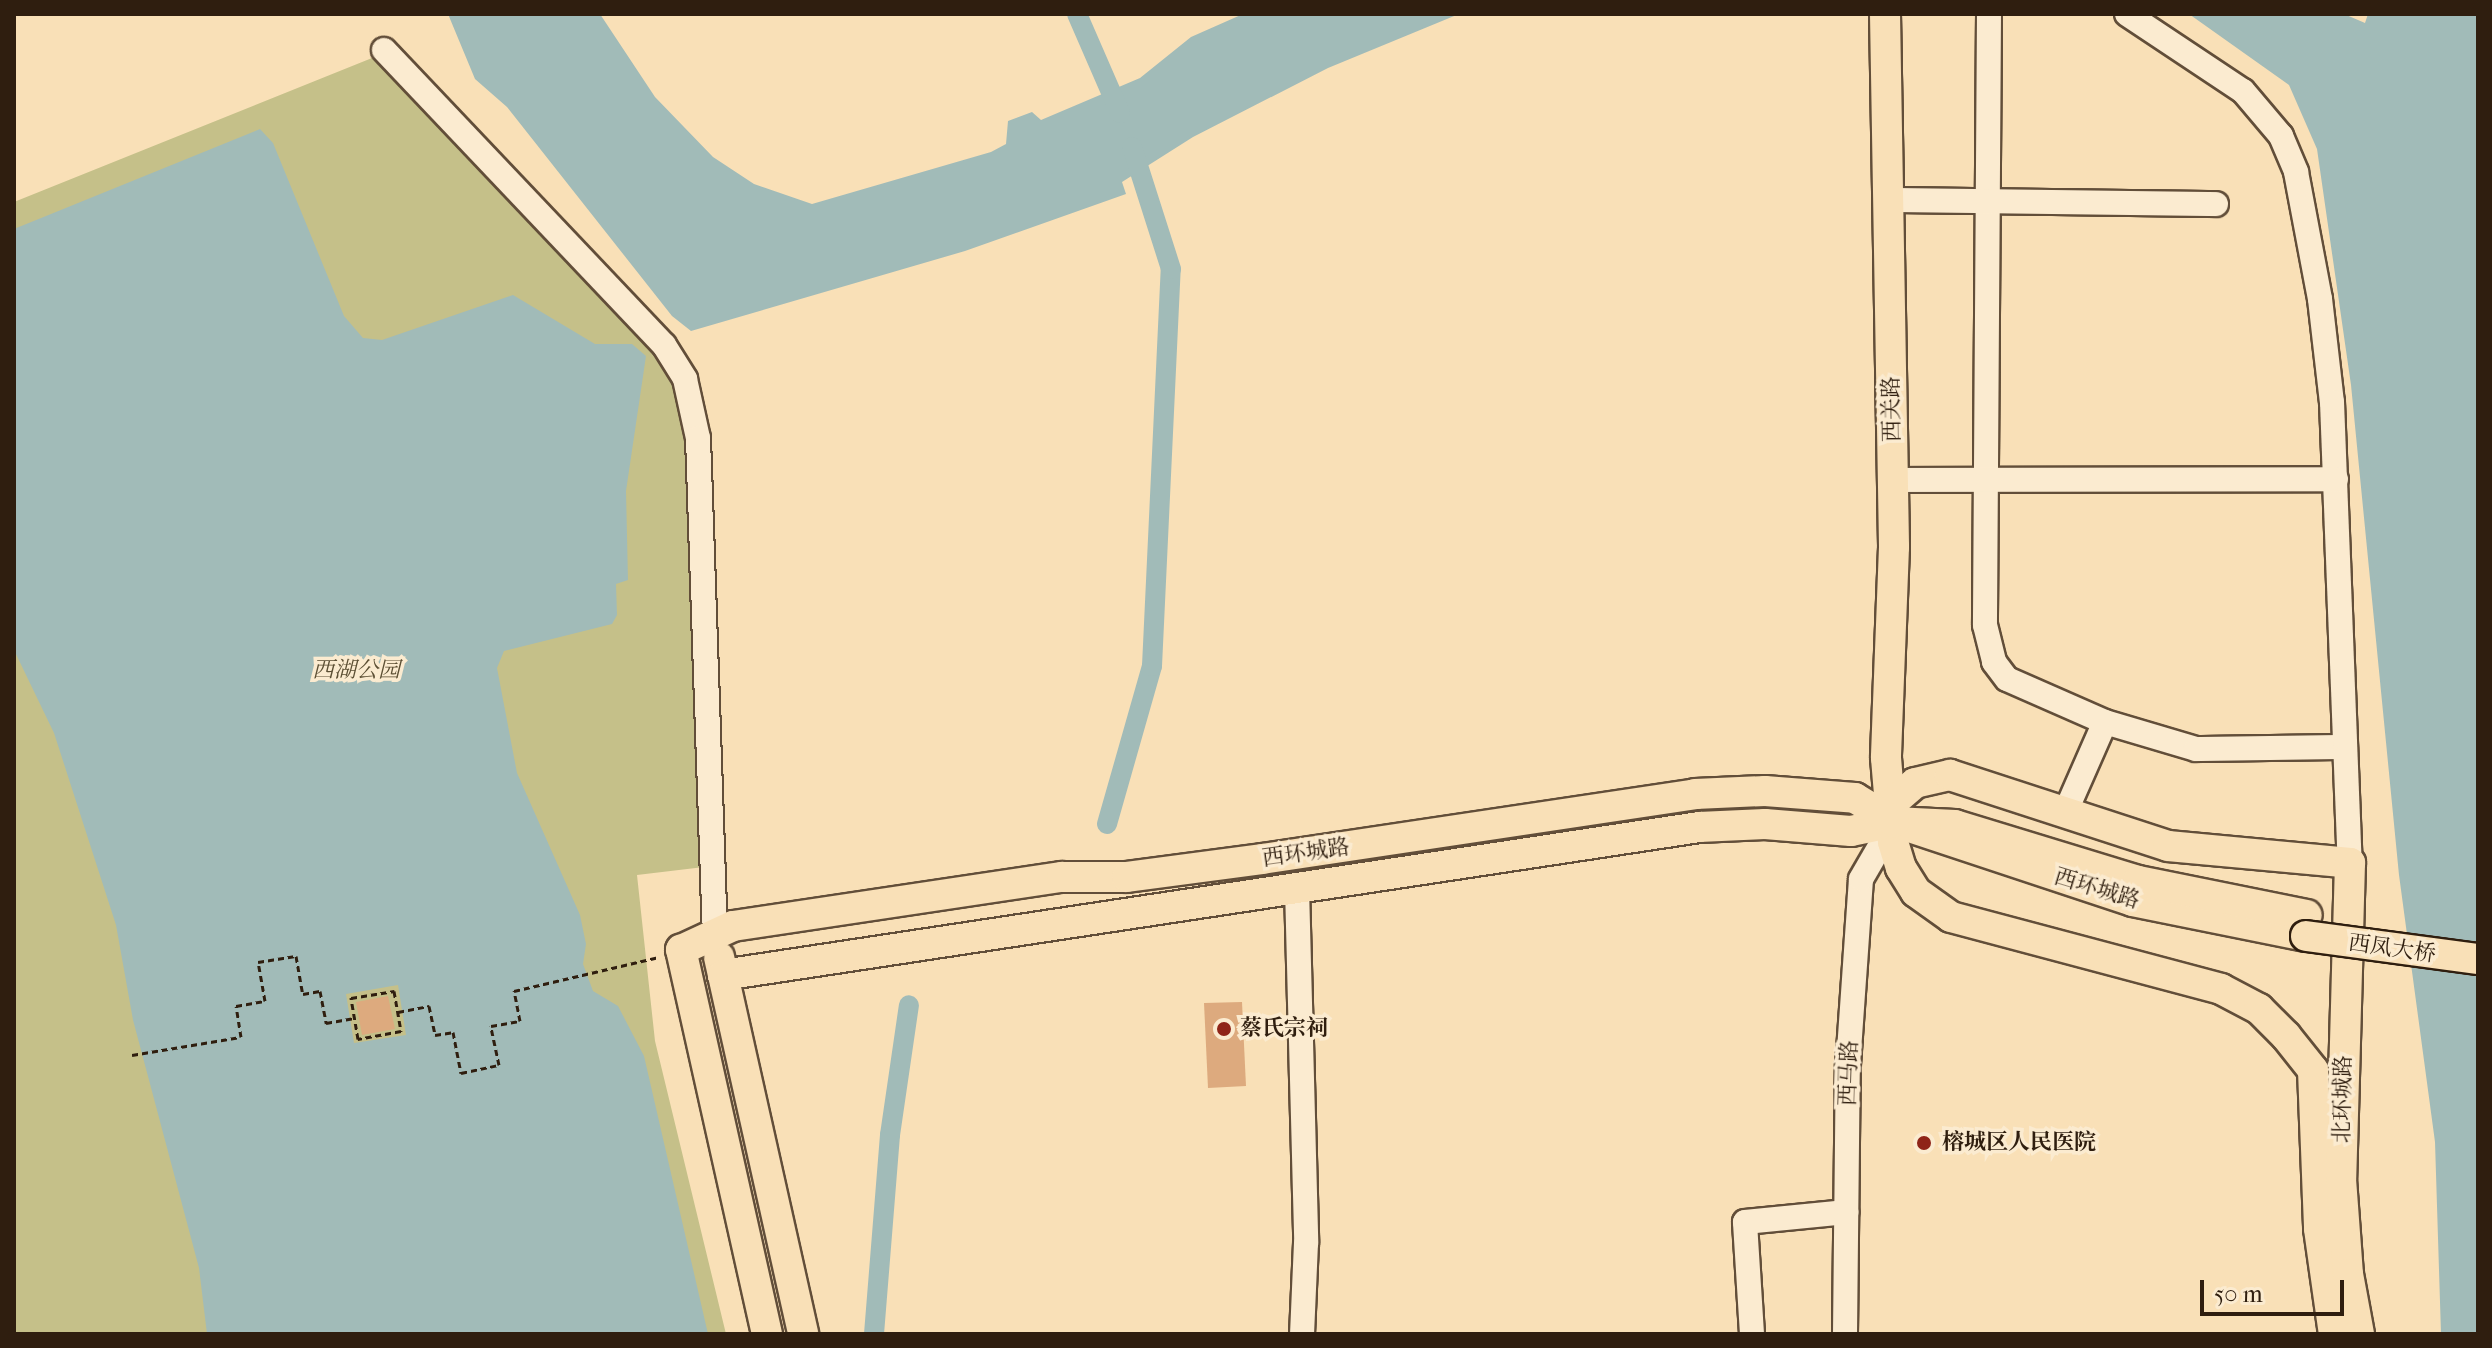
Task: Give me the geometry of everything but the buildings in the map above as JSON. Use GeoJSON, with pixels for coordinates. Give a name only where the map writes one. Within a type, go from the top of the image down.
{"type":"FeatureCollection","features":[{"type":"Feature","properties":{"kind":"main road","name":"西关路"},"geometry":{"type":"LineString","coordinates":[[1885,14],[1893,480],[1886,758],[1893,813],[1893,842],[1901,868],[1916,892],[1951,917],[2221,989],[2259,1009],[2313,1070]]}},
{"type":"Feature","properties":{"kind":"main road"},"geometry":{"type":"LineString","coordinates":[[1893,813],[1915,783],[1950,775],[2065,813],[2197,851],[2350,863]]}},
{"type":"Feature","properties":{"kind":"main road","name":"西环城路"},"geometry":{"type":"LineString","coordinates":[[681,950],[715,938],[733,926],[1062,877],[1127,877],[1695,794],[1765,791],[1855,798],[2133,901],[2307,925]]}},
{"type":"Feature","properties":{"kind":"main road","name":"西环城路"},"geometry":{"type":"LineString","coordinates":[[723,975],[1699,827],[1765,824],[1851,831],[1893,813]]}},
{"type":"Feature","properties":{"kind":"main road","name":"北环城路"},"geometry":{"type":"LineString","coordinates":[[2350,863],[2341,1179],[2348,1274],[2359,1334]]}},
{"type":"Feature","properties":{"kind":"main road","name":"西凤大桥"},"geometry":{"type":"LineString","coordinates":[[2307,925],[2478,939]]}},
{"type":"Feature","properties":{"kind":"main road","name":"西凤大桥"},"geometry":{"type":"LineString","coordinates":[[2307,925],[2478,959]]}},
{"type":"Feature","properties":{"kind":"main road"},"geometry":{"type":"LineString","coordinates":[[715,938],[803,1334]]}},
{"type":"Feature","properties":{"kind":"main road"},"geometry":{"type":"LineString","coordinates":[[681,950],[767,1334]]}},
{"type":"Feature","properties":{"kind":"main road","name":"北环城路"},"geometry":{"type":"LineString","coordinates":[[2313,1070],[2319,1229],[2334,1334]]}},
{"type":"Feature","properties":{"kind":"street"},"geometry":{"type":"LineString","coordinates":[[1989,14],[1985,625],[1994,662],[2007,679],[2105,722],[2196,749],[2344,747]]}},
{"type":"Feature","properties":{"kind":"street"},"geometry":{"type":"LineString","coordinates":[[2127,14],[2243,91],[2270,120],[2289,154],[2320,299],[2336,479],[2350,863]]}},
{"type":"Feature","properties":{"kind":"street"},"geometry":{"type":"LineString","coordinates":[[384,50],[664,345],[685,379],[698,438],[715,938]]}},
{"type":"Feature","properties":{"kind":"street"},"geometry":{"type":"LineString","coordinates":[[1888,200],[2216,204]]}},
{"type":"Feature","properties":{"kind":"street"},"geometry":{"type":"LineString","coordinates":[[1893,480],[2336,479]]}},
{"type":"Feature","properties":{"kind":"street"},"geometry":{"type":"LineString","coordinates":[[2065,813],[2105,722]]}},
{"type":"Feature","properties":{"kind":"street","name":"西马路"},"geometry":{"type":"LineString","coordinates":[[1845,1334],[1848,1065],[1861,879],[1893,813]]}},
{"type":"Feature","properties":{"kind":"street"},"geometry":{"type":"LineString","coordinates":[[1297,888],[1306,1243],[1302,1334]]}},
{"type":"Feature","properties":{"kind":"street"},"geometry":{"type":"LineString","coordinates":[[1752,1334],[1745,1222],[1847,1212]]}},
{"type":"Feature","properties":{"kind":"path"},"geometry":{"type":"LineString","coordinates":[[399,1012],[429,1006],[435,1035],[453,1032],[461,1073],[499,1065],[491,1026],[520,1021],[514,991],[602,974],[681,950]]}},
{"type":"Feature","properties":{"kind":"path"},"geometry":{"type":"LineString","coordinates":[[132,1055],[241,1037],[236,1006],[265,1001],[258,962],[296,956],[303,994],[320,991],[326,1023],[355,1018]]}},
{"type":"Feature","properties":{"kind":"path"},"geometry":{"type":"LineString","coordinates":[[394,991],[399,1012],[401,1031],[358,1039],[351,998],[394,991]]}},
{"type":"Feature","properties":{"kind":"green space","name":"西湖公园"},"geometry":{"type":"Polygon","coordinates":[[[377,56],[674,368],[692,433],[704,867],[637,875],[655,1041],[726,1334],[14,1334],[14,202],[377,56]]]}},
{"type":"Feature","properties":{"kind":"water"},"geometry":{"type":"Polygon","coordinates":[[[448,14],[600,14],[655,97],[713,157],[754,184],[812,204],[991,152],[1006,144],[1008,121],[1032,112],[1041,120],[1140,78],[1191,37],[1243,14],[1459,14],[1328,68],[1193,137],[1122,182],[1126,194],[965,251],[691,331],[672,316],[507,107],[475,79],[448,14]]]}},
{"type":"Feature","properties":{"kind":"water"},"geometry":{"type":"Polygon","coordinates":[[[2189,14],[2344,14],[2365,23],[2368,14],[2478,14],[2478,1334],[2441,1334],[2435,1142],[2399,875],[2351,385],[2317,149],[2289,85],[2189,14]]]}},
{"type":"Feature","properties":{"kind":"water","name":"西湖公园"},"geometry":{"type":"Polygon","coordinates":[[[260,129],[273,143],[344,316],[363,338],[382,340],[513,295],[595,344],[632,344],[646,356],[626,491],[628,580],[616,584],[617,615],[612,624],[504,651],[497,668],[517,773],[580,915],[586,944],[583,964],[593,991],[618,1006],[644,1056],[708,1334],[207,1334],[199,1268],[133,1020],[116,925],[54,733],[14,650],[14,229],[260,129]],[[398,985],[346,994],[354,1043],[406,1035],[398,985]]]}},
{"type":"Feature","properties":{"kind":"waterway"},"geometry":{"type":"LineString","coordinates":[[1077,14],[1120,113]]}},
{"type":"Feature","properties":{"kind":"waterway"},"geometry":{"type":"LineString","coordinates":[[1107,824],[1152,666],[1171,269],[1132,147]]}},
{"type":"Feature","properties":{"kind":"waterway"},"geometry":{"type":"LineString","coordinates":[[874,1334],[890,1135],[909,1005]]}},
{"type":"Feature","properties":{"kind":"place","name":"蔡氏宗祠"},"geometry":{"type":"Point","coordinates":[1224,1029]}},
{"type":"Feature","properties":{"kind":"place","name":"榕城区人民医院"},"geometry":{"type":"Point","coordinates":[1924,1143]}}]}
